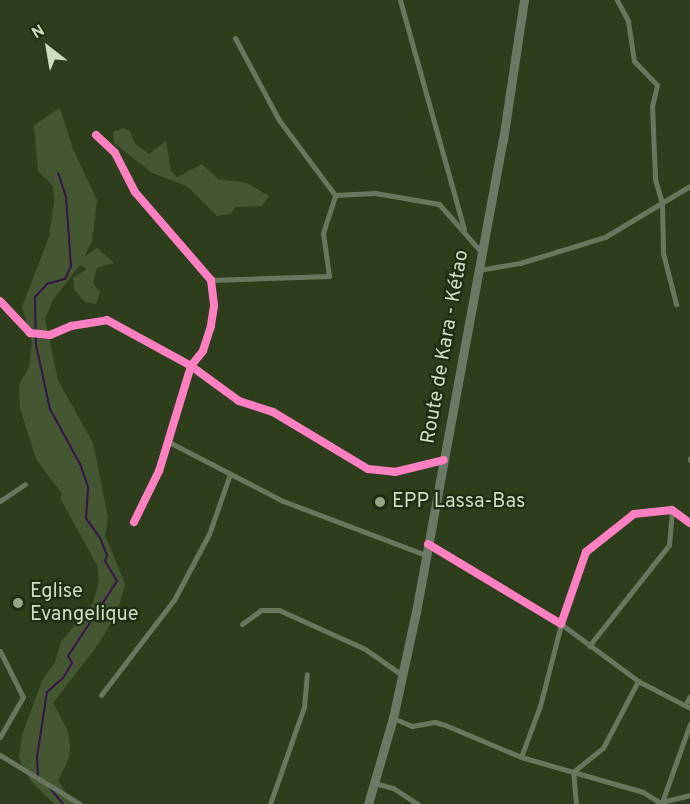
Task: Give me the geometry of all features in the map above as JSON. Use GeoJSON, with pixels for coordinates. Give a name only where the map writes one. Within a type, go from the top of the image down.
{"type":"FeatureCollection","features":[{"type":"Feature","properties":{"kind":"main road","name":"Route de Kara - Kétao"},"geometry":{"type":"LineString","coordinates":[[368,804],[393,718],[426,555],[482,253],[524,0]]}},
{"type":"Feature","properties":{"kind":"street"},"geometry":{"type":"LineString","coordinates":[[400,0],[464,229]]}},
{"type":"Feature","properties":{"kind":"street"},"geometry":{"type":"LineString","coordinates":[[617,0],[628,21],[634,61],[657,85],[652,106],[656,180],[662,204],[663,253],[676,304]]}},
{"type":"Feature","properties":{"kind":"street"},"geometry":{"type":"LineString","coordinates":[[235,38],[279,120],[335,195]]}},
{"type":"Feature","properties":{"kind":"street"},"geometry":{"type":"LineString","coordinates":[[96,135],[115,153],[135,192],[211,280],[211,326],[203,351],[191,366],[169,442],[134,522]]}},
{"type":"Feature","properties":{"kind":"street"},"geometry":{"type":"LineString","coordinates":[[478,270],[520,262],[605,237],[690,186]]}},
{"type":"Feature","properties":{"kind":"street"},"geometry":{"type":"LineString","coordinates":[[335,195],[375,193],[413,197],[439,204],[464,229],[482,253]]}},
{"type":"Feature","properties":{"kind":"street"},"geometry":{"type":"LineString","coordinates":[[211,280],[328,276],[323,233],[335,195]]}},
{"type":"Feature","properties":{"kind":"street"},"geometry":{"type":"LineString","coordinates":[[0,301],[30,333],[50,335],[71,326],[107,320],[191,366],[239,401],[273,412],[368,469],[395,472],[444,460]]}},
{"type":"Feature","properties":{"kind":"street"},"geometry":{"type":"LineString","coordinates":[[169,442],[284,501],[426,555]]}},
{"type":"Feature","properties":{"kind":"street"},"geometry":{"type":"LineString","coordinates":[[101,695],[174,600],[209,534],[230,474]]}},
{"type":"Feature","properties":{"kind":"street"},"geometry":{"type":"LineString","coordinates":[[0,501],[25,484]]}},
{"type":"Feature","properties":{"kind":"street"},"geometry":{"type":"LineString","coordinates":[[521,757],[540,706],[561,624],[586,552],[634,514],[672,510],[690,523]]}},
{"type":"Feature","properties":{"kind":"street"},"geometry":{"type":"LineString","coordinates":[[589,646],[669,545],[672,510]]}},
{"type":"Feature","properties":{"kind":"street"},"geometry":{"type":"LineString","coordinates":[[428,544],[561,624],[638,681],[688,707],[690,696]]}},
{"type":"Feature","properties":{"kind":"street"},"geometry":{"type":"LineString","coordinates":[[242,624],[261,610],[279,610],[365,648],[402,675]]}},
{"type":"Feature","properties":{"kind":"street"},"geometry":{"type":"LineString","coordinates":[[0,651],[23,697],[0,737]]}},
{"type":"Feature","properties":{"kind":"street"},"geometry":{"type":"LineString","coordinates":[[270,804],[304,707],[307,674]]}},
{"type":"Feature","properties":{"kind":"street"},"geometry":{"type":"LineString","coordinates":[[573,772],[603,748],[638,681]]}},
{"type":"Feature","properties":{"kind":"street"},"geometry":{"type":"LineString","coordinates":[[393,718],[412,726],[435,722],[446,725],[521,757],[573,772],[662,803],[690,795]]}},
{"type":"Feature","properties":{"kind":"street"},"geometry":{"type":"LineString","coordinates":[[662,803],[690,724]]}},
{"type":"Feature","properties":{"kind":"street"},"geometry":{"type":"LineString","coordinates":[[0,755],[41,777],[80,804]]}},
{"type":"Feature","properties":{"kind":"street"},"geometry":{"type":"LineString","coordinates":[[573,772],[576,804]]}},
{"type":"Feature","properties":{"kind":"street"},"geometry":{"type":"LineString","coordinates":[[374,783],[393,788],[418,804]]}},
{"type":"Feature","properties":{"kind":"green space"},"geometry":{"type":"Polygon","coordinates":[[[60,108],[73,149],[97,200],[92,242],[84,257],[97,248],[114,263],[97,268],[93,283],[100,292],[96,304],[85,302],[74,289],[73,278],[87,269],[80,265],[53,300],[45,319],[58,380],[93,443],[108,517],[105,535],[125,584],[118,610],[100,642],[53,703],[67,729],[70,744],[69,758],[58,781],[73,804],[54,804],[30,780],[19,758],[22,735],[42,681],[55,662],[61,642],[93,603],[99,581],[97,565],[60,498],[62,494],[36,459],[20,408],[19,385],[29,367],[32,342],[22,307],[49,237],[54,203],[53,186],[38,171],[34,125],[60,108]]]}},
{"type":"Feature","properties":{"kind":"green space"},"geometry":{"type":"Polygon","coordinates":[[[123,128],[130,131],[135,144],[149,154],[166,141],[171,171],[177,177],[202,164],[218,179],[247,183],[269,196],[262,206],[235,207],[231,214],[217,216],[187,186],[152,173],[114,143],[113,132],[123,128]]]}},
{"type":"Feature","properties":{"kind":"waterway"},"geometry":{"type":"LineString","coordinates":[[38,776],[37,757],[47,692],[63,678],[72,663],[68,656],[117,581],[105,561],[107,555],[100,538],[86,518],[88,487],[80,464],[50,409],[36,345],[35,297],[47,284],[65,279],[71,266],[66,197],[58,173]]}},
{"type":"Feature","properties":{"kind":"waterway"},"geometry":{"type":"LineString","coordinates":[[50,788],[63,804]]}},
{"type":"Feature","properties":{"kind":"cycle path"},"geometry":{"type":"LineString","coordinates":[[96,135],[115,153],[135,192],[211,280],[214,306],[211,326],[203,351],[191,366],[159,471],[134,522]]}},
{"type":"Feature","properties":{"kind":"cycle path"},"geometry":{"type":"LineString","coordinates":[[0,301],[30,333],[50,335],[71,326],[107,320],[191,366],[239,401],[273,412],[368,469],[395,472],[444,460]]}},
{"type":"Feature","properties":{"kind":"cycle path"},"geometry":{"type":"LineString","coordinates":[[428,544],[561,624],[586,552],[634,514],[672,510],[690,523]]}},
{"type":"Feature","properties":{"kind":"place","name":"EPP Lassa-Bas"},"geometry":{"type":"Point","coordinates":[380,502]}},
{"type":"Feature","properties":{"kind":"place","name":"Eglise Evangelique"},"geometry":{"type":"Point","coordinates":[18,603]}}]}
